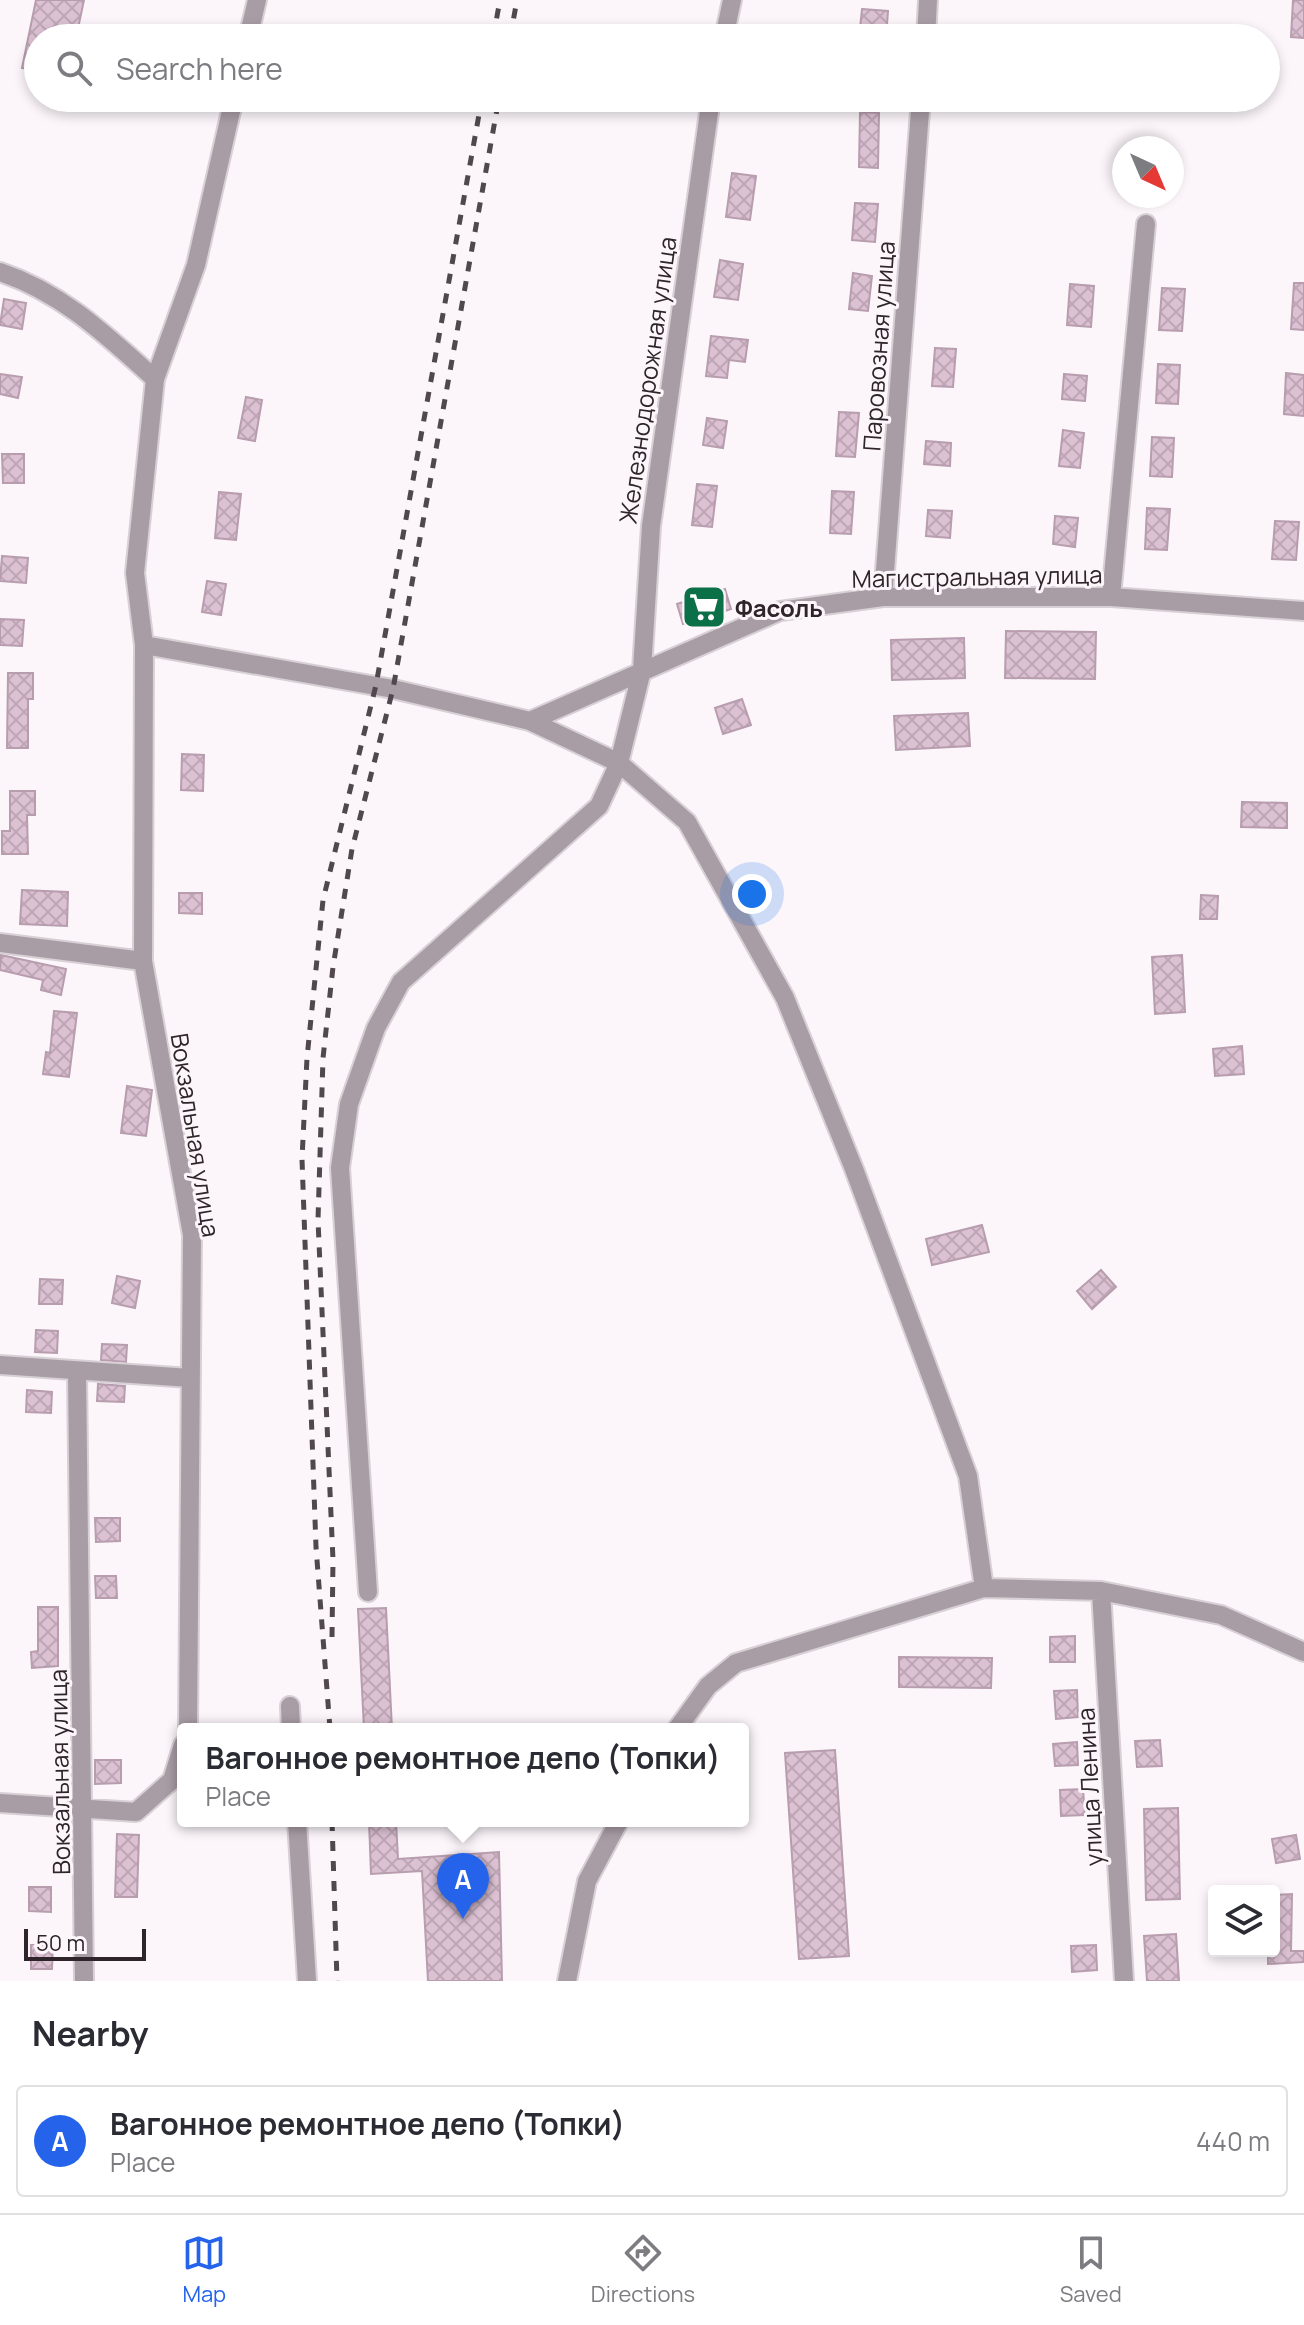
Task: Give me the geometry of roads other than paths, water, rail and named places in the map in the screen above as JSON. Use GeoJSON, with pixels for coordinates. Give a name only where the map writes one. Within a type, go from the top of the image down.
{"type":"FeatureCollection","features":[{"type":"Feature","properties":{"kind":"street"},"geometry":{"type":"LineString","coordinates":[[251,24],[257,0]]}},
{"type":"Feature","properties":{"kind":"street"},"geometry":{"type":"LineString","coordinates":[[727,24],[732,0]]}},
{"type":"Feature","properties":{"kind":"street"},"geometry":{"type":"LineString","coordinates":[[927,24],[928,0]]}},
{"type":"Feature","properties":{"kind":"street","name":"Вокзальная улица"},"geometry":{"type":"LineString","coordinates":[[188,1723],[192,1235],[143,961],[144,645],[135,573],[155,379],[196,265],[231,112]]}},
{"type":"Feature","properties":{"kind":"street","name":"Железнодорожная улица"},"geometry":{"type":"LineString","coordinates":[[368,1592],[340,1168],[349,1104],[376,1028],[401,982],[599,806],[619,763],[642,670],[651,526],[709,112]]}},
{"type":"Feature","properties":{"kind":"street","name":"Паровозная улица"},"geometry":{"type":"LineString","coordinates":[[883,597],[920,112]]}},
{"type":"Feature","properties":{"kind":"street"},"geometry":{"type":"LineString","coordinates":[[1111,597],[1146,224]]}},
{"type":"Feature","properties":{"kind":"street"},"geometry":{"type":"LineString","coordinates":[[0,272],[33,283],[81,313],[155,379]]}},
{"type":"Feature","properties":{"kind":"street","name":"Магистральная улица"},"geometry":{"type":"LineString","coordinates":[[530,721],[780,611],[883,597],[1111,597],[1304,611]]}},
{"type":"Feature","properties":{"kind":"street"},"geometry":{"type":"LineString","coordinates":[[144,645],[376,685],[530,721],[619,763],[651,787],[687,822],[785,998],[854,1169],[968,1476],[984,1588]]}},
{"type":"Feature","properties":{"kind":"street"},"geometry":{"type":"LineString","coordinates":[[0,943],[143,961]]}},
{"type":"Feature","properties":{"kind":"street"},"geometry":{"type":"LineString","coordinates":[[0,1365],[190,1378]]}},
{"type":"Feature","properties":{"kind":"street","name":"Вокзальная улица"},"geometry":{"type":"LineString","coordinates":[[77,1371],[84,1981]]}},
{"type":"Feature","properties":{"kind":"street"},"geometry":{"type":"LineString","coordinates":[[681,1723],[708,1686],[736,1663],[984,1588],[1101,1591],[1221,1615],[1304,1652]]}},
{"type":"Feature","properties":{"kind":"street","name":"улица Ленина"},"geometry":{"type":"LineString","coordinates":[[1101,1591],[1124,1981]]}},
{"type":"Feature","properties":{"kind":"street"},"geometry":{"type":"LineString","coordinates":[[290,1706],[291,1723]]}},
{"type":"Feature","properties":{"kind":"street"},"geometry":{"type":"LineString","coordinates":[[0,1803],[136,1812],[172,1780],[177,1764]]}},
{"type":"Feature","properties":{"kind":"street"},"geometry":{"type":"LineString","coordinates":[[297,1827],[307,1981]]}},
{"type":"Feature","properties":{"kind":"street"},"geometry":{"type":"LineString","coordinates":[[567,1981],[587,1881],[616,1827]]}},
{"type":"Feature","properties":{"kind":"railway"},"geometry":{"type":"LineString","coordinates":[[496,24],[500,0]]}},
{"type":"Feature","properties":{"kind":"railway"},"geometry":{"type":"LineString","coordinates":[[513,24],[517,0]]}},
{"type":"Feature","properties":{"kind":"railway"},"geometry":{"type":"LineString","coordinates":[[330,1723],[316,1547],[302,1159],[307,1058],[323,900],[376,685],[479,112]]}},
{"type":"Feature","properties":{"kind":"railway"},"geometry":{"type":"LineString","coordinates":[[332,1637],[333,1560],[318,1220],[323,1058],[333,967],[352,849],[393,689],[496,112]]}},
{"type":"Feature","properties":{"kind":"railway"},"geometry":{"type":"LineString","coordinates":[[332,1827],[337,1981]]}},
{"type":"Feature","properties":{"kind":"place","name":"Фасоль"},"geometry":{"type":"Point","coordinates":[704,607]}},
{"type":"Feature","properties":{"kind":"place","name":"Вагонное ремонтное депо (Топки)"},"geometry":{"type":"Point","coordinates":[463,1919]}}]}
